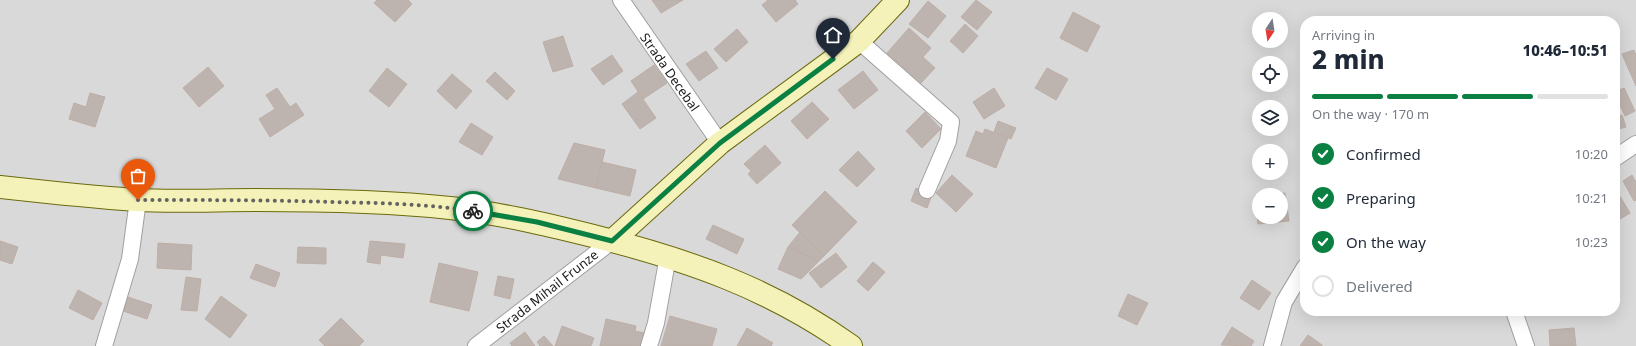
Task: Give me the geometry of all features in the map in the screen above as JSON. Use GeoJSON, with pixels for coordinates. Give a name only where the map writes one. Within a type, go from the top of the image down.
{"type":"FeatureCollection","features":[{"type":"Feature","properties":{"kind":"main road","name":"Strada Mihail Frunze"},"geometry":{"type":"LineString","coordinates":[[612,241],[720,143],[859,40],[898,0]]}},
{"type":"Feature","properties":{"kind":"main road"},"geometry":{"type":"LineString","coordinates":[[0,187],[138,200],[259,200],[377,203],[449,208],[537,222],[668,256],[707,269],[749,287],[809,317],[851,346]]}},
{"type":"Feature","properties":{"kind":"street","name":"Strada Decebal"},"geometry":{"type":"LineString","coordinates":[[621,0],[720,143]]}},
{"type":"Feature","properties":{"kind":"street"},"geometry":{"type":"LineString","coordinates":[[859,40],[951,122],[948,141],[927,190]]}},
{"type":"Feature","properties":{"kind":"street"},"geometry":{"type":"LineString","coordinates":[[1620,155],[1636,144]]}},
{"type":"Feature","properties":{"kind":"street"},"geometry":{"type":"LineString","coordinates":[[104,346],[130,259],[138,200]]}},
{"type":"Feature","properties":{"kind":"street","name":"Strada Mihail Frunze"},"geometry":{"type":"LineString","coordinates":[[476,346],[612,241]]}},
{"type":"Feature","properties":{"kind":"street"},"geometry":{"type":"LineString","coordinates":[[649,346],[658,316],[668,256]]}},
{"type":"Feature","properties":{"kind":"street"},"geometry":{"type":"LineString","coordinates":[[1272,346],[1284,302],[1300,275]]}},
{"type":"Feature","properties":{"kind":"street"},"geometry":{"type":"LineString","coordinates":[[1516,316],[1526,346]]}},
{"type":"Feature","properties":{"kind":"shaded area"},"geometry":{"type":"Polygon","coordinates":[[[0,0],[1636,0],[1636,346],[0,346],[0,0]]]}},
{"type":"Feature","properties":{"kind":"building"},"geometry":{"type":"Polygon","coordinates":[[[377,0],[408,0],[412,4],[395,22],[374,3],[377,0]]]}},
{"type":"Feature","properties":{"kind":"building"},"geometry":{"type":"Polygon","coordinates":[[[652,0],[683,0],[661,13],[652,0]]]}},
{"type":"Feature","properties":{"kind":"building"},"geometry":{"type":"Polygon","coordinates":[[[768,0],[795,0],[798,4],[776,22],[762,5],[768,0]]]}},
{"type":"Feature","properties":{"kind":"building"},"geometry":{"type":"Polygon","coordinates":[[[976,0],[992,12],[977,30],[961,17],[976,0]]]}},
{"type":"Feature","properties":{"kind":"building"},"geometry":{"type":"Polygon","coordinates":[[[928,1],[946,16],[928,38],[909,24],[928,1]]]}},
{"type":"Feature","properties":{"kind":"building"},"geometry":{"type":"Polygon","coordinates":[[[1073,12],[1100,26],[1087,52],[1060,38],[1073,12]]]}},
{"type":"Feature","properties":{"kind":"building"},"geometry":{"type":"Polygon","coordinates":[[[965,24],[978,36],[963,53],[950,41],[965,24]]]}},
{"type":"Feature","properties":{"kind":"building"},"geometry":{"type":"Polygon","coordinates":[[[909,28],[931,48],[923,57],[935,68],[921,83],[887,53],[909,28]]]}},
{"type":"Feature","properties":{"kind":"building"},"geometry":{"type":"Polygon","coordinates":[[[737,29],[748,42],[726,62],[714,49],[737,29]]]}},
{"type":"Feature","properties":{"kind":"building"},"geometry":{"type":"Polygon","coordinates":[[[563,36],[573,66],[553,72],[543,42],[563,36]]]}},
{"type":"Feature","properties":{"kind":"building"},"geometry":{"type":"Polygon","coordinates":[[[1634,50],[1636,55],[1636,86],[1622,54],[1634,50]]]}},
{"type":"Feature","properties":{"kind":"building"},"geometry":{"type":"Polygon","coordinates":[[[706,51],[718,68],[699,81],[686,64],[706,51]]]}},
{"type":"Feature","properties":{"kind":"building"},"geometry":{"type":"Polygon","coordinates":[[[612,55],[623,71],[603,85],[591,69],[612,55]]]}},
{"type":"Feature","properties":{"kind":"building"},"geometry":{"type":"Polygon","coordinates":[[[654,65],[667,83],[643,99],[631,81],[654,65]]]}},
{"type":"Feature","properties":{"kind":"building"},"geometry":{"type":"Polygon","coordinates":[[[208,67],[224,86],[199,107],[183,88],[208,67]]]}},
{"type":"Feature","properties":{"kind":"building"},"geometry":{"type":"Polygon","coordinates":[[[387,68],[407,84],[389,107],[369,91],[387,68]]]}},
{"type":"Feature","properties":{"kind":"building"},"geometry":{"type":"Polygon","coordinates":[[[1047,68],[1068,79],[1056,100],[1035,88],[1047,68]]]}},
{"type":"Feature","properties":{"kind":"building"},"geometry":{"type":"Polygon","coordinates":[[[863,71],[878,90],[854,109],[838,90],[863,71]]]}},
{"type":"Feature","properties":{"kind":"building"},"geometry":{"type":"Polygon","coordinates":[[[495,72],[515,91],[507,100],[486,81],[495,72]]]}},
{"type":"Feature","properties":{"kind":"building"},"geometry":{"type":"Polygon","coordinates":[[[452,74],[472,91],[456,109],[437,91],[452,74]]]}},
{"type":"Feature","properties":{"kind":"building"},"geometry":{"type":"Polygon","coordinates":[[[277,88],[290,107],[296,103],[304,115],[270,137],[259,119],[275,109],[266,95],[277,88]]]}},
{"type":"Feature","properties":{"kind":"building"},"geometry":{"type":"Polygon","coordinates":[[[994,88],[1005,106],[984,119],[973,102],[994,88]]]}},
{"type":"Feature","properties":{"kind":"building"},"geometry":{"type":"Polygon","coordinates":[[[1624,88],[1635,111],[1625,116],[1620,105],[1620,90],[1624,88]]]}},
{"type":"Feature","properties":{"kind":"building"},"geometry":{"type":"Polygon","coordinates":[[[638,92],[656,118],[640,129],[622,104],[638,92]]]}},
{"type":"Feature","properties":{"kind":"building"},"geometry":{"type":"Polygon","coordinates":[[[90,93],[105,97],[95,127],[69,119],[74,103],[86,107],[90,93]]]}},
{"type":"Feature","properties":{"kind":"building"},"geometry":{"type":"Polygon","coordinates":[[[812,102],[829,119],[807,139],[791,121],[812,102]]]}},
{"type":"Feature","properties":{"kind":"building"},"geometry":{"type":"Polygon","coordinates":[[[925,112],[941,129],[922,148],[906,131],[925,112]]]}},
{"type":"Feature","properties":{"kind":"building"},"geometry":{"type":"Polygon","coordinates":[[[1622,115],[1626,127],[1620,129],[1620,116],[1622,115]]]}},
{"type":"Feature","properties":{"kind":"building"},"geometry":{"type":"Polygon","coordinates":[[[998,121],[1016,128],[1011,139],[994,132],[998,121]]]}},
{"type":"Feature","properties":{"kind":"building"},"geometry":{"type":"Polygon","coordinates":[[[471,123],[493,137],[482,155],[459,142],[471,123]]]}},
{"type":"Feature","properties":{"kind":"building"},"geometry":{"type":"Polygon","coordinates":[[[985,129],[1008,138],[996,168],[966,156],[976,131],[983,134],[985,129]]]}},
{"type":"Feature","properties":{"kind":"building"},"geometry":{"type":"Polygon","coordinates":[[[574,143],[605,150],[596,188],[558,179],[574,143]]]}},
{"type":"Feature","properties":{"kind":"building"},"geometry":{"type":"Polygon","coordinates":[[[765,145],[781,163],[757,184],[748,174],[751,171],[744,164],[765,145]]]}},
{"type":"Feature","properties":{"kind":"building"},"geometry":{"type":"Polygon","coordinates":[[[858,151],[875,169],[857,187],[839,170],[858,151]]]}},
{"type":"Feature","properties":{"kind":"building"},"geometry":{"type":"Polygon","coordinates":[[[602,162],[636,170],[630,196],[596,188],[602,162]]]}},
{"type":"Feature","properties":{"kind":"building"},"geometry":{"type":"Polygon","coordinates":[[[952,175],[973,194],[956,212],[936,193],[952,175]]]}},
{"type":"Feature","properties":{"kind":"building"},"geometry":{"type":"Polygon","coordinates":[[[1632,175],[1636,182],[1636,200],[1634,201],[1623,181],[1632,175]]]}},
{"type":"Feature","properties":{"kind":"building"},"geometry":{"type":"Polygon","coordinates":[[[916,188],[932,195],[927,208],[911,201],[916,188]]]}},
{"type":"Feature","properties":{"kind":"building"},"geometry":{"type":"Polygon","coordinates":[[[825,191],[857,222],[824,256],[792,225],[825,191]]]}},
{"type":"Feature","properties":{"kind":"building"},"geometry":{"type":"Polygon","coordinates":[[[1620,196],[1630,213],[1620,219],[1620,196]]]}},
{"type":"Feature","properties":{"kind":"building"},"geometry":{"type":"Polygon","coordinates":[[[713,225],[744,239],[737,254],[706,239],[713,225]]]}},
{"type":"Feature","properties":{"kind":"building"},"geometry":{"type":"Polygon","coordinates":[[[800,232],[824,256],[819,261],[788,247],[800,232]]]}},
{"type":"Feature","properties":{"kind":"building"},"geometry":{"type":"Polygon","coordinates":[[[0,241],[18,247],[12,264],[0,260],[0,241]]]}},
{"type":"Feature","properties":{"kind":"building"},"geometry":{"type":"Polygon","coordinates":[[[370,241],[405,244],[403,258],[381,255],[380,264],[367,262],[370,241]]]}},
{"type":"Feature","properties":{"kind":"building"},"geometry":{"type":"Polygon","coordinates":[[[158,243],[192,245],[191,270],[157,268],[158,243]]]}},
{"type":"Feature","properties":{"kind":"building"},"geometry":{"type":"Polygon","coordinates":[[[298,247],[326,248],[326,264],[297,263],[298,247]]]}},
{"type":"Feature","properties":{"kind":"building"},"geometry":{"type":"Polygon","coordinates":[[[788,247],[819,261],[801,279],[778,269],[788,247]]]}},
{"type":"Feature","properties":{"kind":"building"},"geometry":{"type":"Polygon","coordinates":[[[836,253],[847,267],[821,288],[809,273],[836,253]]]}},
{"type":"Feature","properties":{"kind":"building"},"geometry":{"type":"Polygon","coordinates":[[[873,262],[885,272],[868,291],[857,281],[873,262]]]}},
{"type":"Feature","properties":{"kind":"building"},"geometry":{"type":"Polygon","coordinates":[[[439,263],[478,272],[469,311],[430,302],[439,263]]]}},
{"type":"Feature","properties":{"kind":"building"},"geometry":{"type":"Polygon","coordinates":[[[256,264],[280,273],[275,287],[250,278],[256,264]]]}},
{"type":"Feature","properties":{"kind":"building"},"geometry":{"type":"Polygon","coordinates":[[[498,276],[514,279],[510,299],[494,295],[498,276]]]}},
{"type":"Feature","properties":{"kind":"building"},"geometry":{"type":"Polygon","coordinates":[[[186,277],[201,279],[197,311],[181,310],[186,277]]]}},
{"type":"Feature","properties":{"kind":"building"},"geometry":{"type":"Polygon","coordinates":[[[1252,280],[1271,293],[1259,310],[1240,298],[1252,280]]]}},
{"type":"Feature","properties":{"kind":"building"},"geometry":{"type":"Polygon","coordinates":[[[78,290],[102,303],[93,320],[69,308],[78,290]]]}},
{"type":"Feature","properties":{"kind":"building"},"geometry":{"type":"Polygon","coordinates":[[[1128,294],[1148,303],[1137,325],[1118,316],[1128,294]]]}},
{"type":"Feature","properties":{"kind":"building"},"geometry":{"type":"Polygon","coordinates":[[[125,296],[152,305],[147,319],[120,310],[125,296]]]}},
{"type":"Feature","properties":{"kind":"building"},"geometry":{"type":"Polygon","coordinates":[[[221,296],[247,315],[230,338],[205,319],[221,296]]]}},
{"type":"Feature","properties":{"kind":"building"},"geometry":{"type":"Polygon","coordinates":[[[670,316],[717,329],[712,346],[661,346],[670,316]]]}},
{"type":"Feature","properties":{"kind":"building"},"geometry":{"type":"Polygon","coordinates":[[[341,318],[364,341],[359,346],[325,346],[319,340],[341,318]]]}},
{"type":"Feature","properties":{"kind":"building"},"geometry":{"type":"Polygon","coordinates":[[[606,319],[636,326],[635,331],[645,333],[642,346],[600,346],[606,319]]]}},
{"type":"Feature","properties":{"kind":"building"},"geometry":{"type":"Polygon","coordinates":[[[562,326],[594,338],[591,346],[555,346],[562,326]]]}},
{"type":"Feature","properties":{"kind":"building"},"geometry":{"type":"Polygon","coordinates":[[[1232,327],[1254,341],[1251,346],[1221,345],[1232,327]]]}},
{"type":"Feature","properties":{"kind":"building"},"geometry":{"type":"Polygon","coordinates":[[[747,328],[773,343],[771,346],[737,346],[747,328]]]}},
{"type":"Feature","properties":{"kind":"building"},"geometry":{"type":"Polygon","coordinates":[[[1574,328],[1576,346],[1550,346],[1549,330],[1574,328]]]}},
{"type":"Feature","properties":{"kind":"building"},"geometry":{"type":"Polygon","coordinates":[[[525,332],[535,346],[512,346],[510,343],[525,332]]]}},
{"type":"Feature","properties":{"kind":"building"},"geometry":{"type":"Polygon","coordinates":[[[1308,335],[1322,345],[1322,346],[1300,346],[1308,335]]]}},
{"type":"Feature","properties":{"kind":"building"},"geometry":{"type":"Polygon","coordinates":[[[544,336],[553,346],[540,346],[537,342],[544,336]]]}},
{"type":"Feature","properties":{"kind":"way so far"},"geometry":{"type":"LineString","coordinates":[[138,200],[259,200],[377,203],[473,211]]}},
{"type":"Feature","properties":{"kind":"route"},"geometry":{"type":"LineString","coordinates":[[473,211],[537,222],[612,241],[720,143],[833,59]]}}]}
